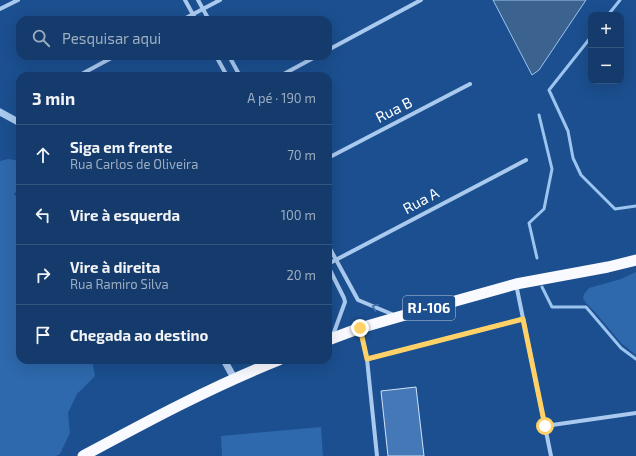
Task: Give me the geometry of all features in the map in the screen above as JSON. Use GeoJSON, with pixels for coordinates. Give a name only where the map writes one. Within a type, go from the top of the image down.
{"type":"FeatureCollection","features":[{"type":"Feature","properties":{"kind":"highway","name":"RJ-106"},"geometry":{"type":"LineString","coordinates":[[332,338],[360,328],[516,284],[636,260]]}},
{"type":"Feature","properties":{"kind":"highway"},"geometry":{"type":"LineString","coordinates":[[83,456],[156,416],[234,378],[269,364]]}},
{"type":"Feature","properties":{"kind":"street"},"geometry":{"type":"LineString","coordinates":[[0,9],[18,0]]}},
{"type":"Feature","properties":{"kind":"street"},"geometry":{"type":"LineString","coordinates":[[185,0],[192,15],[220,0]]}},
{"type":"Feature","properties":{"kind":"street"},"geometry":{"type":"LineString","coordinates":[[198,0],[207,16]]}},
{"type":"Feature","properties":{"kind":"street"},"geometry":{"type":"LineString","coordinates":[[332,48],[420,0]]}},
{"type":"Feature","properties":{"kind":"street"},"geometry":{"type":"LineString","coordinates":[[85,72],[108,60]]}},
{"type":"Feature","properties":{"kind":"street"},"geometry":{"type":"LineString","coordinates":[[218,60],[225,72]]}},
{"type":"Feature","properties":{"kind":"street"},"geometry":{"type":"LineString","coordinates":[[231,60],[238,72]]}},
{"type":"Feature","properties":{"kind":"street"},"geometry":{"type":"LineString","coordinates":[[287,72],[310,60]]}},
{"type":"Feature","properties":{"kind":"street","name":"Rua B"},"geometry":{"type":"LineString","coordinates":[[332,156],[470,84]]}},
{"type":"Feature","properties":{"kind":"street"},"geometry":{"type":"LineString","coordinates":[[0,112],[16,121]]}},
{"type":"Feature","properties":{"kind":"street","name":"Rua A"},"geometry":{"type":"LineString","coordinates":[[332,262],[526,160]]}},
{"type":"Feature","properties":{"kind":"street"},"geometry":{"type":"LineString","coordinates":[[332,253],[358,300],[398,317]]}},
{"type":"Feature","properties":{"kind":"street"},"geometry":{"type":"LineString","coordinates":[[332,273],[345,302],[332,334]]}},
{"type":"Feature","properties":{"kind":"street"},"geometry":{"type":"LineString","coordinates":[[516,284],[551,456]]}},
{"type":"Feature","properties":{"kind":"street"},"geometry":{"type":"LineString","coordinates":[[367,359],[523,319]]}},
{"type":"Feature","properties":{"kind":"street"},"geometry":{"type":"LineString","coordinates":[[360,328],[367,359],[377,456]]}},
{"type":"Feature","properties":{"kind":"street"},"geometry":{"type":"LineString","coordinates":[[226,364],[234,378]]}},
{"type":"Feature","properties":{"kind":"street"},"geometry":{"type":"LineString","coordinates":[[545,426],[636,413]]}},
{"type":"Feature","properties":{"kind":"shaded area"},"geometry":{"type":"Polygon","coordinates":[[[493,0],[586,0],[539,70],[532,75],[493,0]]]}},
{"type":"Feature","properties":{"kind":"shaded area"},"geometry":{"type":"Polygon","coordinates":[[[8,159],[16,160],[16,192],[14,194],[16,196],[16,364],[93,364],[95,376],[77,394],[68,413],[70,433],[60,454],[56,456],[0,456],[0,161],[8,159]]]}},
{"type":"Feature","properties":{"kind":"shaded area"},"geometry":{"type":"Polygon","coordinates":[[[636,272],[636,355],[621,343],[583,298],[584,294],[589,288],[621,279],[636,272]]]}},
{"type":"Feature","properties":{"kind":"shaded area"},"geometry":{"type":"Polygon","coordinates":[[[321,427],[323,456],[222,456],[221,436],[321,427]]]}},
{"type":"Feature","properties":{"kind":"building"},"geometry":{"type":"Polygon","coordinates":[[[416,387],[424,456],[388,456],[381,391],[416,387]]]}},
{"type":"Feature","properties":{"kind":"waterway"},"geometry":{"type":"LineString","coordinates":[[610,12],[620,0]]}},
{"type":"Feature","properties":{"kind":"waterway"},"geometry":{"type":"LineString","coordinates":[[588,41],[549,90],[568,131],[573,158],[581,175],[615,209],[636,206]]}},
{"type":"Feature","properties":{"kind":"waterway"},"geometry":{"type":"LineString","coordinates":[[537,258],[529,223],[544,209],[552,169],[539,115]]}},
{"type":"Feature","properties":{"kind":"waterway"},"geometry":{"type":"LineString","coordinates":[[542,287],[552,307],[586,307],[621,348],[636,359]]}},
{"type":"Feature","properties":{"kind":"route"},"geometry":{"type":"LineString","coordinates":[[360,328],[367,359],[523,319],[545,426]]}}]}
